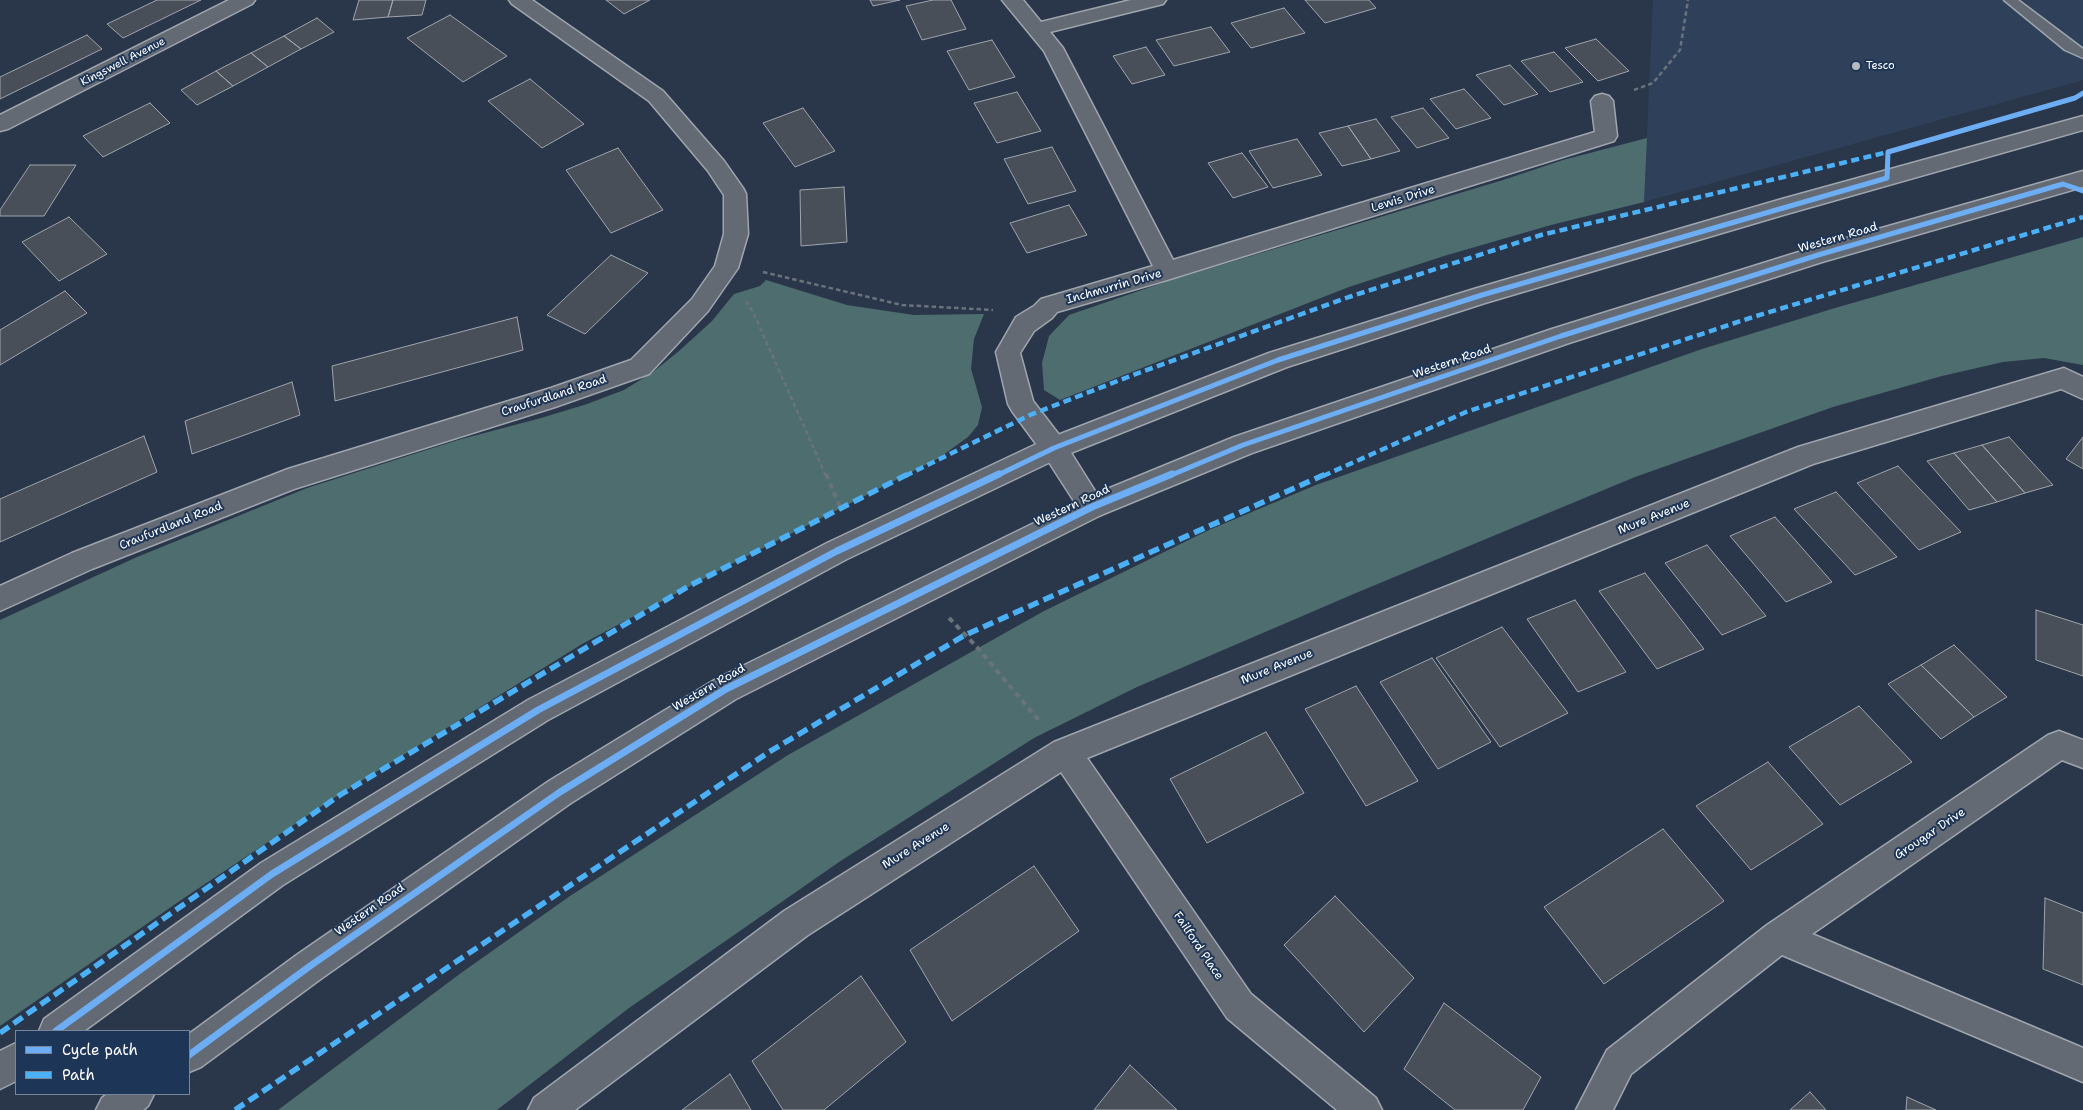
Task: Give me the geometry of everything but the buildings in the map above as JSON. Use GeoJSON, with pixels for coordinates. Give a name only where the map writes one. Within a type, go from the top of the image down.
{"type":"FeatureCollection","features":[{"type":"Feature","properties":{"kind":"street","name":"Kingswell Avenue"},"geometry":{"type":"LineString","coordinates":[[0,124],[245,0]]}},
{"type":"Feature","properties":{"kind":"street","name":"Craufurdland Road"},"geometry":{"type":"LineString","coordinates":[[0,599],[82,561],[288,480],[555,397],[640,368],[700,306],[726,268],[736,234],[735,194],[716,166],[656,96],[519,0]]}},
{"type":"Feature","properties":{"kind":"street","name":"Inchmurrin Drive"},"geometry":{"type":"LineString","coordinates":[[1012,0],[1053,48],[1167,271],[1050,305],[1025,324],[1008,352],[1021,404],[1054,448],[1092,507]]}},
{"type":"Feature","properties":{"kind":"street"},"geometry":{"type":"LineString","coordinates":[[1037,30],[1156,0]]}},
{"type":"Feature","properties":{"kind":"street","name":"Lewis Drive"},"geometry":{"type":"LineString","coordinates":[[1167,271],[1606,136],[1602,101]]}},
{"type":"Feature","properties":{"kind":"street"},"geometry":{"type":"LineString","coordinates":[[57,1030],[272,874],[538,710],[837,551],[1054,448],[1278,360],[1417,316],[1782,207],[2083,123]]}},
{"type":"Feature","properties":{"kind":"street","name":"Western Road"},"geometry":{"type":"LineString","coordinates":[[190,1054],[310,966],[560,792],[726,689],[1092,507],[1244,445],[1561,336],[1818,255],[2083,179]]}},
{"type":"Feature","properties":{"kind":"street","name":"Mure Avenue"},"geometry":{"type":"LineString","coordinates":[[546,1110],[796,923],[1066,752],[1808,456],[2064,378],[2083,389]]}},
{"type":"Feature","properties":{"kind":"street","name":"Grougar Drive"},"geometry":{"type":"LineString","coordinates":[[1594,1110],[1619,1062],[1780,937],[2059,745],[2083,754]]}},
{"type":"Feature","properties":{"kind":"street","name":"Failford Place"},"geometry":{"type":"LineString","coordinates":[[1066,752],[1239,1006],[1364,1110]]}},
{"type":"Feature","properties":{"kind":"street"},"geometry":{"type":"LineString","coordinates":[[1780,937],[2083,1065]]}},
{"type":"Feature","properties":{"kind":"street"},"geometry":{"type":"LineString","coordinates":[[0,1072],[15,1061]]}},
{"type":"Feature","properties":{"kind":"street"},"geometry":{"type":"LineString","coordinates":[[114,1110],[135,1095]]}},
{"type":"Feature","properties":{"kind":"lane"},"geometry":{"type":"LineString","coordinates":[[2010,0],[2070,47],[2083,54]]}},
{"type":"Feature","properties":{"kind":"path"},"geometry":{"type":"LineString","coordinates":[[1602,101],[1653,83],[1680,50],[1688,0]]}},
{"type":"Feature","properties":{"kind":"path"},"geometry":{"type":"LineString","coordinates":[[726,268],[751,269],[902,306],[1043,312]]}},
{"type":"Feature","properties":{"kind":"shaded area","name":"Tesco"},"geometry":{"type":"Polygon","coordinates":[[[1653,0],[2083,0],[2083,80],[1644,202],[1653,0]]]}},
{"type":"Feature","properties":{"kind":"green space"},"geometry":{"type":"Polygon","coordinates":[[[1647,138],[1644,202],[1551,225],[1444,256],[1349,287],[1060,400],[1044,390],[1042,363],[1049,336],[1069,315],[1168,281],[1503,180],[1563,160],[1647,138]]]}},
{"type":"Feature","properties":{"kind":"green space"},"geometry":{"type":"Polygon","coordinates":[[[2083,237],[2083,365],[2044,358],[2003,362],[1942,376],[1833,407],[1635,477],[1356,593],[1137,687],[1034,738],[842,860],[629,1008],[497,1110],[278,1110],[461,973],[570,896],[788,755],[1044,611],[1209,530],[1316,485],[1702,349],[1835,308],[2083,237]]]}},
{"type":"Feature","properties":{"kind":"green space"},"geometry":{"type":"Polygon","coordinates":[[[766,280],[847,305],[914,315],[984,314],[974,339],[971,369],[982,407],[978,425],[968,437],[939,458],[722,569],[582,644],[334,798],[184,898],[0,1026],[0,620],[137,557],[307,488],[458,440],[587,404],[624,390],[653,372],[679,351],[712,321],[734,294],[760,286],[766,280]]]}},
{"type":"Feature","properties":{"kind":"marked path"},"geometry":{"type":"LineString","coordinates":[[0,1033],[340,795],[689,586],[924,466],[1030,415],[1133,375],[1349,297],[1541,235],[1888,152]]}},
{"type":"Feature","properties":{"kind":"marked path"},"geometry":{"type":"LineString","coordinates":[[235,1110],[769,752],[965,635],[1466,412],[1753,317],[2083,217]]}},
{"type":"Feature","properties":{"kind":"cycle path"},"geometry":{"type":"LineString","coordinates":[[57,1030],[272,874],[538,710],[837,551],[1054,448],[1278,360],[1482,295],[1887,178],[1888,152],[2075,98],[2083,93]]}},
{"type":"Feature","properties":{"kind":"cycle path"},"geometry":{"type":"LineString","coordinates":[[190,1054],[310,966],[560,792],[726,689],[1092,507],[1243,445],[1561,336],[1818,255],[2063,184],[2083,191]]}},
{"type":"Feature","properties":{"kind":"place","name":"Tesco"},"geometry":{"type":"Point","coordinates":[1856,66]}}]}
